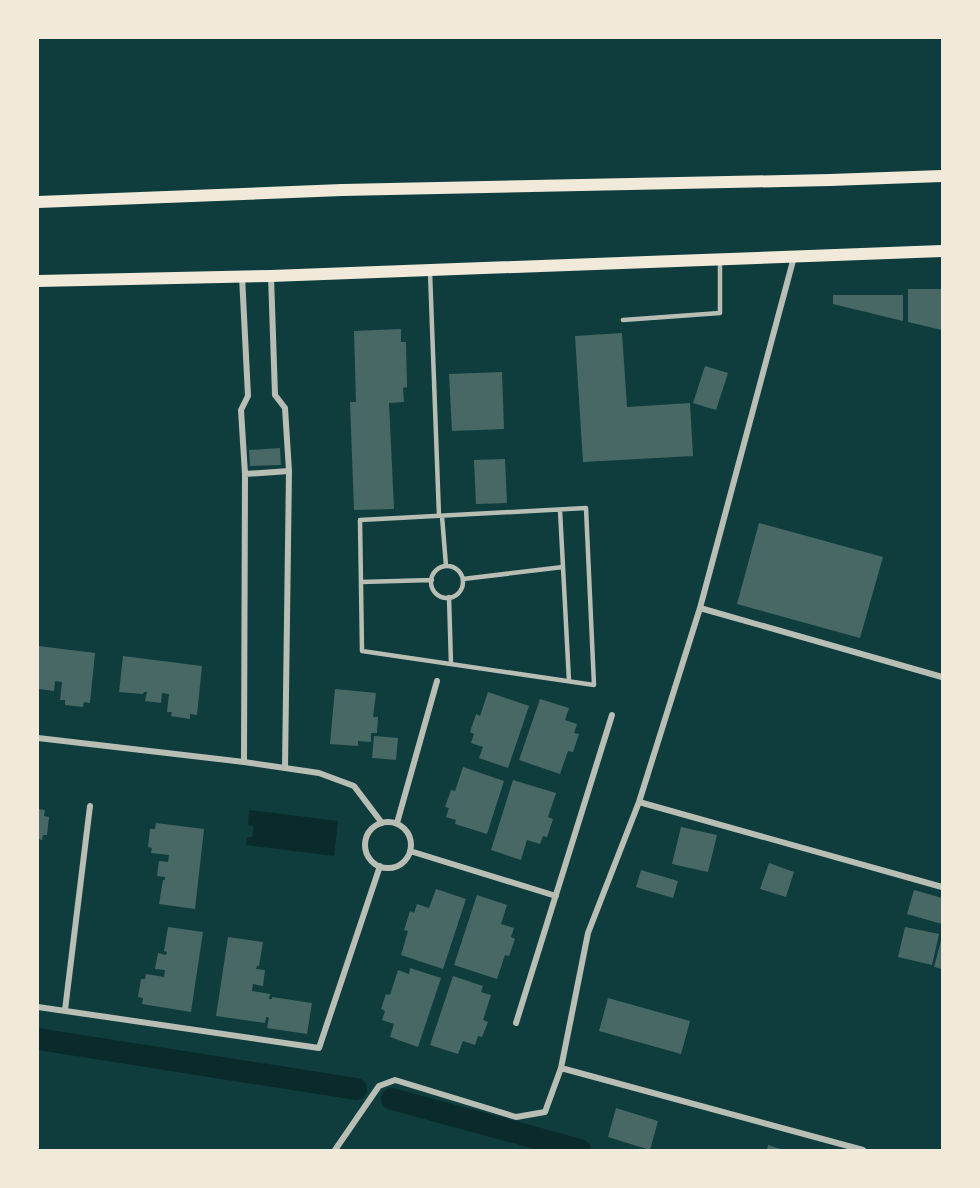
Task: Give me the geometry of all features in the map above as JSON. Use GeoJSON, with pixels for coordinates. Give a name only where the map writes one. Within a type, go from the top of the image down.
{"type":"FeatureCollection","features":[{"type":"Feature","properties":{"kind":"main road"},"geometry":{"type":"LineString","coordinates":[[38,202],[342,190],[771,182],[942,176]]}},
{"type":"Feature","properties":{"kind":"main road"},"geometry":{"type":"LineString","coordinates":[[38,281],[271,276],[942,251]]}},
{"type":"Feature","properties":{"kind":"street"},"geometry":{"type":"LineString","coordinates":[[335,1150],[379,1086],[395,1080],[516,1117],[545,1112],[561,1068],[588,933],[639,802],[700,608],[794,256]]}},
{"type":"Feature","properties":{"kind":"street"},"geometry":{"type":"LineString","coordinates":[[242,276],[248,396],[241,410],[245,474],[244,762]]}},
{"type":"Feature","properties":{"kind":"street"},"geometry":{"type":"LineString","coordinates":[[271,276],[275,395],[285,408],[289,471],[285,768]]}},
{"type":"Feature","properties":{"kind":"street"},"geometry":{"type":"LineString","coordinates":[[245,474],[289,471]]}},
{"type":"Feature","properties":{"kind":"street"},"geometry":{"type":"LineString","coordinates":[[700,608],[942,677]]}},
{"type":"Feature","properties":{"kind":"street"},"geometry":{"type":"LineString","coordinates":[[397,823],[437,681]]}},
{"type":"Feature","properties":{"kind":"street"},"geometry":{"type":"LineString","coordinates":[[516,1023],[612,715]]}},
{"type":"Feature","properties":{"kind":"street"},"geometry":{"type":"LineString","coordinates":[[38,738],[244,762],[319,774],[354,786],[382,823]]}},
{"type":"Feature","properties":{"kind":"street"},"geometry":{"type":"LineString","coordinates":[[639,802],[942,887]]}},
{"type":"Feature","properties":{"kind":"street"},"geometry":{"type":"LineString","coordinates":[[65,1010],[90,806]]}},
{"type":"Feature","properties":{"kind":"street"},"geometry":{"type":"LineString","coordinates":[[382,823],[397,823],[408,833],[411,840],[410,851],[405,860],[393,867],[380,866],[369,857],[366,844],[370,831],[382,823]]}},
{"type":"Feature","properties":{"kind":"street"},"geometry":{"type":"LineString","coordinates":[[410,851],[556,896]]}},
{"type":"Feature","properties":{"kind":"street"},"geometry":{"type":"LineString","coordinates":[[38,1006],[319,1048],[380,866]]}},
{"type":"Feature","properties":{"kind":"street"},"geometry":{"type":"LineString","coordinates":[[561,1068],[863,1150]]}},
{"type":"Feature","properties":{"kind":"lane"},"geometry":{"type":"LineString","coordinates":[[623,320],[720,313],[720,259]]}},
{"type":"Feature","properties":{"kind":"lane"},"geometry":{"type":"LineString","coordinates":[[430,269],[441,516],[446,566]]}},
{"type":"Feature","properties":{"kind":"lane"},"geometry":{"type":"LineString","coordinates":[[586,508],[594,685],[362,651],[360,520],[560,510],[586,508]]}},
{"type":"Feature","properties":{"kind":"lane"},"geometry":{"type":"LineString","coordinates":[[560,510],[569,681]]}},
{"type":"Feature","properties":{"kind":"lane"},"geometry":{"type":"LineString","coordinates":[[446,566],[457,568],[463,579],[459,592],[449,597],[440,596],[432,588],[432,580],[437,569],[446,566]]}},
{"type":"Feature","properties":{"kind":"lane"},"geometry":{"type":"LineString","coordinates":[[463,579],[563,567]]}},
{"type":"Feature","properties":{"kind":"lane"},"geometry":{"type":"LineString","coordinates":[[361,582],[432,580]]}},
{"type":"Feature","properties":{"kind":"lane"},"geometry":{"type":"LineString","coordinates":[[449,597],[451,664]]}},
{"type":"Feature","properties":{"kind":"water"},"geometry":{"type":"Polygon","coordinates":[[[249,810],[338,821],[334,856],[246,845],[247,837],[252,837],[254,827],[248,825],[249,810]]]}},
{"type":"Feature","properties":{"kind":"building"},"geometry":{"type":"Polygon","coordinates":[[[908,289],[942,289],[942,330],[908,322],[908,289]]]}},
{"type":"Feature","properties":{"kind":"building"},"geometry":{"type":"Polygon","coordinates":[[[833,295],[903,295],[903,321],[833,304],[833,295]]]}},
{"type":"Feature","properties":{"kind":"building"},"geometry":{"type":"Polygon","coordinates":[[[401,329],[401,342],[406,342],[407,387],[403,388],[404,402],[389,403],[394,509],[354,510],[350,402],[356,402],[354,331],[401,329]]]}},
{"type":"Feature","properties":{"kind":"building"},"geometry":{"type":"Polygon","coordinates":[[[622,333],[627,407],[690,403],[693,456],[583,462],[575,336],[622,333]]]}},
{"type":"Feature","properties":{"kind":"building"},"geometry":{"type":"Polygon","coordinates":[[[705,366],[728,373],[716,410],[693,403],[705,366]]]}},
{"type":"Feature","properties":{"kind":"building"},"geometry":{"type":"Polygon","coordinates":[[[502,372],[504,429],[452,431],[449,374],[502,372]]]}},
{"type":"Feature","properties":{"kind":"building"},"geometry":{"type":"Polygon","coordinates":[[[280,448],[281,465],[250,466],[249,450],[280,448]]]}},
{"type":"Feature","properties":{"kind":"building"},"geometry":{"type":"Polygon","coordinates":[[[505,459],[507,503],[476,504],[474,460],[505,459]]]}},
{"type":"Feature","properties":{"kind":"building"},"geometry":{"type":"Polygon","coordinates":[[[759,523],[883,557],[860,638],[737,604],[759,523]]]}},
{"type":"Feature","properties":{"kind":"building"},"geometry":{"type":"Polygon","coordinates":[[[38,646],[95,653],[90,703],[84,702],[83,707],[65,705],[65,700],[60,700],[62,682],[55,681],[54,691],[39,689],[38,646]]]}},
{"type":"Feature","properties":{"kind":"building"},"geometry":{"type":"Polygon","coordinates":[[[123,656],[202,666],[197,715],[190,714],[190,719],[171,716],[172,712],[167,712],[169,694],[162,693],[161,703],[145,701],[147,692],[143,694],[119,692],[123,656]]]}},
{"type":"Feature","properties":{"kind":"building"},"geometry":{"type":"Polygon","coordinates":[[[335,689],[376,693],[373,717],[378,717],[377,733],[371,733],[371,742],[358,741],[358,746],[330,744],[335,689]]]}},
{"type":"Feature","properties":{"kind":"building"},"geometry":{"type":"Polygon","coordinates":[[[488,692],[529,706],[508,768],[479,758],[483,747],[471,743],[474,734],[470,732],[476,714],[480,716],[488,692]]]}},
{"type":"Feature","properties":{"kind":"building"},"geometry":{"type":"Polygon","coordinates":[[[540,699],[569,708],[565,720],[577,724],[574,733],[579,734],[573,752],[568,751],[560,774],[519,760],[540,699]]]}},
{"type":"Feature","properties":{"kind":"building"},"geometry":{"type":"Polygon","coordinates":[[[374,736],[398,738],[396,760],[372,758],[374,736]]]}},
{"type":"Feature","properties":{"kind":"building"},"geometry":{"type":"Polygon","coordinates":[[[463,767],[504,781],[487,834],[455,824],[456,820],[446,817],[449,808],[445,807],[451,790],[455,791],[463,767]]]}},
{"type":"Feature","properties":{"kind":"building"},"geometry":{"type":"Polygon","coordinates":[[[513,780],[556,793],[548,817],[553,819],[547,837],[543,836],[540,844],[527,840],[521,860],[491,850],[513,780]]]}},
{"type":"Feature","properties":{"kind":"building"},"geometry":{"type":"Polygon","coordinates":[[[38,809],[45,810],[44,816],[49,817],[47,835],[43,835],[42,840],[38,839],[38,809]]]}},
{"type":"Feature","properties":{"kind":"building"},"geometry":{"type":"Polygon","coordinates":[[[156,823],[204,829],[195,909],[159,904],[165,877],[157,876],[159,861],[168,862],[169,855],[151,853],[152,848],[148,847],[150,829],[155,829],[156,823]]]}},
{"type":"Feature","properties":{"kind":"building"},"geometry":{"type":"Polygon","coordinates":[[[681,827],[717,835],[708,872],[672,864],[681,827]]]}},
{"type":"Feature","properties":{"kind":"building"},"geometry":{"type":"Polygon","coordinates":[[[769,863],[794,872],[786,897],[760,889],[769,863]]]}},
{"type":"Feature","properties":{"kind":"building"},"geometry":{"type":"Polygon","coordinates":[[[641,870],[678,881],[673,898],[636,887],[641,870]]]}},
{"type":"Feature","properties":{"kind":"building"},"geometry":{"type":"Polygon","coordinates":[[[436,889],[466,899],[443,969],[401,955],[408,931],[404,930],[410,911],[414,913],[417,904],[429,908],[436,889]]]}},
{"type":"Feature","properties":{"kind":"building"},"geometry":{"type":"Polygon","coordinates":[[[914,890],[942,898],[942,924],[907,914],[914,890]]]}},
{"type":"Feature","properties":{"kind":"building"},"geometry":{"type":"Polygon","coordinates":[[[477,895],[507,905],[501,924],[514,928],[511,937],[515,939],[509,956],[505,955],[497,979],[454,965],[477,895]]]}},
{"type":"Feature","properties":{"kind":"building"},"geometry":{"type":"Polygon","coordinates":[[[168,927],[203,932],[191,1012],[142,1004],[143,998],[138,997],[141,979],[145,979],[146,974],[164,977],[165,970],[155,969],[158,953],[166,955],[167,952],[164,951],[168,927]]]}},
{"type":"Feature","properties":{"kind":"building"},"geometry":{"type":"Polygon","coordinates":[[[905,927],[939,934],[932,965],[898,957],[905,927]]]}},
{"type":"Feature","properties":{"kind":"building"},"geometry":{"type":"Polygon","coordinates":[[[228,937],[263,942],[259,966],[256,969],[265,970],[263,986],[253,984],[252,991],[270,994],[269,999],[272,997],[312,1003],[307,1034],[267,1028],[269,1018],[266,1017],[265,1023],[216,1016],[228,937]]]}},
{"type":"Feature","properties":{"kind":"building"},"geometry":{"type":"Polygon","coordinates":[[[942,937],[942,969],[934,967],[942,937]]]}},
{"type":"Feature","properties":{"kind":"building"},"geometry":{"type":"Polygon","coordinates":[[[410,968],[441,978],[418,1047],[390,1037],[394,1024],[382,1020],[385,1011],[381,1009],[386,994],[390,995],[398,970],[409,974],[410,968]]]}},
{"type":"Feature","properties":{"kind":"building"},"geometry":{"type":"Polygon","coordinates":[[[453,976],[483,986],[481,992],[491,995],[483,1020],[488,1022],[482,1037],[478,1036],[475,1045],[463,1041],[458,1054],[430,1045],[453,976]]]}},
{"type":"Feature","properties":{"kind":"building"},"geometry":{"type":"Polygon","coordinates":[[[608,998],[690,1021],[681,1054],[599,1031],[608,998]]]}},
{"type":"Feature","properties":{"kind":"building"},"geometry":{"type":"Polygon","coordinates":[[[616,1108],[658,1121],[650,1150],[608,1137],[616,1108]]]}},
{"type":"Feature","properties":{"kind":"building"},"geometry":{"type":"Polygon","coordinates":[[[768,1145],[784,1150],[767,1150],[768,1145]]]}},
{"type":"Feature","properties":{"kind":"waterway"},"geometry":{"type":"LineString","coordinates":[[38,1039],[356,1089]]}},
{"type":"Feature","properties":{"kind":"waterway"},"geometry":{"type":"LineString","coordinates":[[392,1099],[580,1150]]}}]}
